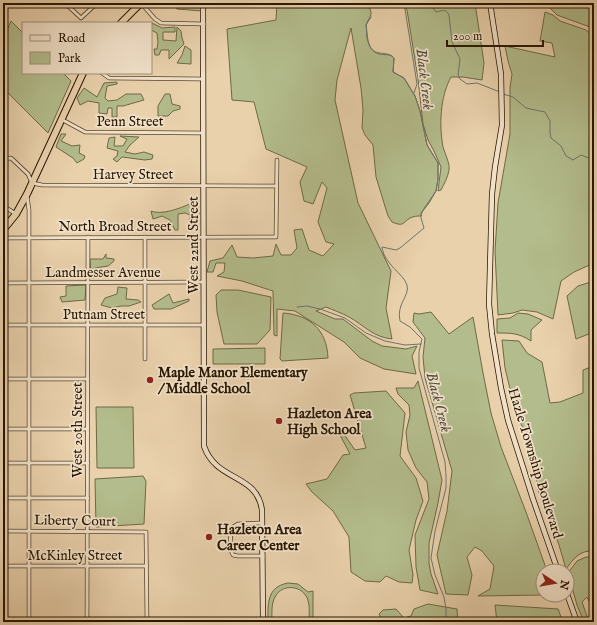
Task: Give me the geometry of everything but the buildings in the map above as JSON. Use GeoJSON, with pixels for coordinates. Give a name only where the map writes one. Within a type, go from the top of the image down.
{"type":"FeatureCollection","features":[{"type":"Feature","properties":{"kind":"highway"},"geometry":{"type":"LineString","coordinates":[[122,22],[141,3]]}},
{"type":"Feature","properties":{"kind":"highway"},"geometry":{"type":"LineString","coordinates":[[3,230],[16,214],[27,194],[83,74]]}},
{"type":"Feature","properties":{"kind":"street"},"geometry":{"type":"LineString","coordinates":[[65,3],[81,18],[97,3]]}},
{"type":"Feature","properties":{"kind":"street"},"geometry":{"type":"LineString","coordinates":[[141,3],[155,19],[161,23],[204,24]]}},
{"type":"Feature","properties":{"kind":"street","name":"West 22nd Street"},"geometry":{"type":"LineString","coordinates":[[203,3],[204,446],[212,462],[251,488],[261,500],[263,622]]}},
{"type":"Feature","properties":{"kind":"street","name":"Hazle Township Boulevard"},"geometry":{"type":"LineString","coordinates":[[490,3],[501,74],[502,125],[492,194],[489,304],[492,334],[508,420],[555,563]]}},
{"type":"Feature","properties":{"kind":"street"},"geometry":{"type":"LineString","coordinates":[[103,74],[109,78],[203,79]]}},
{"type":"Feature","properties":{"kind":"street","name":"Penn Street"},"geometry":{"type":"LineString","coordinates":[[61,119],[85,132],[203,132]]}},
{"type":"Feature","properties":{"kind":"street"},"geometry":{"type":"LineString","coordinates":[[3,159],[11,158],[28,174],[32,183]]}},
{"type":"Feature","properties":{"kind":"street"},"geometry":{"type":"LineString","coordinates":[[275,186],[277,160]]}},
{"type":"Feature","properties":{"kind":"street","name":"Harvey Street"},"geometry":{"type":"LineString","coordinates":[[32,183],[42,185],[275,186]]}},
{"type":"Feature","properties":{"kind":"street","name":"North Broad Street"},"geometry":{"type":"LineString","coordinates":[[3,238],[276,237],[275,186]]}},
{"type":"Feature","properties":{"kind":"street"},"geometry":{"type":"LineString","coordinates":[[27,194],[29,210],[29,622]]}},
{"type":"Feature","properties":{"kind":"street"},"geometry":{"type":"LineString","coordinates":[[3,206],[16,214]]}},
{"type":"Feature","properties":{"kind":"street","name":"West 20th Street"},"geometry":{"type":"LineString","coordinates":[[88,237],[88,622]]}},
{"type":"Feature","properties":{"kind":"street"},"geometry":{"type":"LineString","coordinates":[[145,237],[145,359]]}},
{"type":"Feature","properties":{"kind":"street","name":"Landmesser Avenue"},"geometry":{"type":"LineString","coordinates":[[3,283],[204,282]]}},
{"type":"Feature","properties":{"kind":"street","name":"Putnam Street"},"geometry":{"type":"LineString","coordinates":[[3,325],[204,325]]}},
{"type":"Feature","properties":{"kind":"street"},"geometry":{"type":"LineString","coordinates":[[3,379],[88,379]]}},
{"type":"Feature","properties":{"kind":"street"},"geometry":{"type":"LineString","coordinates":[[3,429],[88,429]]}},
{"type":"Feature","properties":{"kind":"street"},"geometry":{"type":"LineString","coordinates":[[3,463],[88,463]]}},
{"type":"Feature","properties":{"kind":"street"},"geometry":{"type":"LineString","coordinates":[[3,498],[88,498]]}},
{"type":"Feature","properties":{"kind":"street"},"geometry":{"type":"LineString","coordinates":[[262,523],[238,524],[233,527],[231,533],[231,546],[233,555],[263,556]]}},
{"type":"Feature","properties":{"kind":"street","name":"Liberty Court"},"geometry":{"type":"LineString","coordinates":[[3,531],[146,532],[147,566]]}},
{"type":"Feature","properties":{"kind":"street","name":"McKinley Street"},"geometry":{"type":"LineString","coordinates":[[3,566],[147,566]]}},
{"type":"Feature","properties":{"kind":"street"},"geometry":{"type":"LineString","coordinates":[[147,566],[147,622]]}},
{"type":"Feature","properties":{"kind":"street"},"geometry":{"type":"LineString","coordinates":[[570,603],[577,622]]}},
{"type":"Feature","properties":{"kind":"green space"},"geometry":{"type":"Polygon","coordinates":[[[175,3],[201,3],[202,11],[177,9],[173,5],[175,3]]]}},
{"type":"Feature","properties":{"kind":"green space"},"geometry":{"type":"Polygon","coordinates":[[[277,3],[367,3],[371,13],[366,25],[370,46],[379,54],[390,55],[394,58],[393,72],[404,78],[415,96],[420,111],[427,145],[438,163],[438,179],[436,191],[422,212],[421,216],[411,217],[402,224],[399,224],[392,222],[388,216],[376,177],[373,145],[365,135],[362,128],[363,110],[361,88],[351,28],[337,80],[335,100],[358,203],[391,271],[386,308],[392,339],[374,334],[349,317],[326,307],[316,311],[335,319],[343,319],[372,341],[382,346],[406,349],[417,346],[412,356],[416,374],[384,369],[360,358],[344,342],[295,311],[277,309],[277,336],[274,335],[273,291],[242,281],[217,276],[224,272],[225,263],[216,263],[213,272],[207,272],[210,261],[223,258],[232,245],[237,257],[253,258],[273,256],[276,244],[281,255],[291,255],[297,248],[294,230],[302,229],[309,250],[323,256],[334,244],[326,242],[318,222],[327,188],[322,182],[313,204],[304,201],[300,182],[307,167],[266,149],[254,102],[232,100],[227,29],[276,20],[277,3]]]}},
{"type":"Feature","properties":{"kind":"green space"},"geometry":{"type":"Polygon","coordinates":[[[402,3],[475,3],[484,63],[482,80],[451,77],[447,85],[441,111],[441,130],[443,147],[448,161],[449,170],[441,190],[438,191],[441,167],[428,140],[423,124],[418,79],[407,10],[402,3]]]}},
{"type":"Feature","properties":{"kind":"green space"},"geometry":{"type":"Polygon","coordinates":[[[546,3],[594,3],[594,31],[590,27],[557,15],[546,3]]]}},
{"type":"Feature","properties":{"kind":"green space"},"geometry":{"type":"Polygon","coordinates":[[[545,12],[553,15],[560,21],[586,30],[594,37],[594,263],[574,272],[561,281],[553,319],[537,312],[522,310],[498,315],[495,251],[498,203],[510,134],[510,88],[512,74],[505,46],[555,57],[552,43],[540,41],[545,12]]]}},
{"type":"Feature","properties":{"kind":"green space"},"geometry":{"type":"Polygon","coordinates":[[[11,21],[22,32],[22,74],[64,74],[71,81],[48,133],[3,88],[3,40],[11,21]]]}},
{"type":"Feature","properties":{"kind":"green space"},"geometry":{"type":"Polygon","coordinates":[[[152,23],[162,28],[175,27],[175,32],[163,32],[163,40],[176,41],[177,27],[181,31],[184,44],[169,59],[169,50],[161,50],[159,55],[155,55],[154,49],[157,49],[158,42],[157,33],[152,30],[152,23]]]}},
{"type":"Feature","properties":{"kind":"green space"},"geometry":{"type":"Polygon","coordinates":[[[185,46],[191,50],[191,64],[177,63],[185,46]]]}},
{"type":"Feature","properties":{"kind":"green space"},"geometry":{"type":"Polygon","coordinates":[[[117,82],[117,84],[107,86],[105,98],[108,101],[117,100],[126,94],[141,94],[144,100],[123,106],[117,106],[117,117],[112,117],[112,108],[108,108],[107,114],[99,113],[99,103],[88,101],[80,105],[77,98],[84,88],[97,97],[104,83],[117,82]]]}},
{"type":"Feature","properties":{"kind":"green space"},"geometry":{"type":"Polygon","coordinates":[[[165,94],[170,94],[172,104],[180,106],[180,109],[173,111],[168,116],[158,116],[158,106],[165,94]]]}},
{"type":"Feature","properties":{"kind":"green space"},"geometry":{"type":"Polygon","coordinates":[[[61,134],[66,134],[61,141],[72,146],[80,145],[79,153],[85,156],[84,159],[77,163],[73,158],[56,147],[61,134]]]}},
{"type":"Feature","properties":{"kind":"green space"},"geometry":{"type":"Polygon","coordinates":[[[120,136],[139,137],[125,152],[135,154],[144,152],[153,155],[152,159],[145,160],[122,157],[117,162],[113,159],[117,156],[118,151],[107,148],[109,138],[115,137],[114,146],[123,146],[127,139],[120,136]]]}},
{"type":"Feature","properties":{"kind":"green space"},"geometry":{"type":"Polygon","coordinates":[[[198,200],[199,215],[189,221],[190,215],[185,213],[178,214],[178,230],[175,230],[170,220],[162,216],[153,219],[151,211],[168,211],[198,200]]]}},
{"type":"Feature","properties":{"kind":"green space"},"geometry":{"type":"Polygon","coordinates":[[[106,254],[106,258],[114,259],[114,261],[108,266],[95,268],[94,278],[91,277],[90,259],[103,259],[106,254]]]}},
{"type":"Feature","properties":{"kind":"green space"},"geometry":{"type":"Polygon","coordinates":[[[594,281],[594,332],[576,339],[567,296],[578,286],[594,281]]]}},
{"type":"Feature","properties":{"kind":"green space"},"geometry":{"type":"Polygon","coordinates":[[[86,285],[85,300],[62,302],[60,297],[66,296],[66,286],[86,285]]]}},
{"type":"Feature","properties":{"kind":"green space"},"geometry":{"type":"Polygon","coordinates":[[[118,287],[127,288],[126,299],[138,300],[141,302],[129,306],[112,308],[101,305],[105,298],[117,294],[118,287]]]}},
{"type":"Feature","properties":{"kind":"green space"},"geometry":{"type":"Polygon","coordinates":[[[221,290],[238,290],[271,297],[270,330],[257,344],[224,344],[217,312],[216,295],[221,290]]]}},
{"type":"Feature","properties":{"kind":"green space"},"geometry":{"type":"Polygon","coordinates":[[[169,294],[173,303],[189,299],[189,301],[171,309],[154,309],[152,305],[169,294]]]}},
{"type":"Feature","properties":{"kind":"green space"},"geometry":{"type":"Polygon","coordinates":[[[431,312],[449,334],[473,317],[491,413],[501,447],[544,563],[535,563],[535,595],[478,596],[490,589],[494,566],[482,551],[475,547],[467,557],[472,575],[468,595],[446,594],[437,555],[447,511],[452,471],[425,378],[423,357],[425,338],[413,322],[414,313],[419,314],[431,312]]]}},
{"type":"Feature","properties":{"kind":"green space"},"geometry":{"type":"Polygon","coordinates":[[[283,313],[301,317],[315,326],[324,339],[328,358],[282,361],[280,359],[283,313]]]}},
{"type":"Feature","properties":{"kind":"green space"},"geometry":{"type":"Polygon","coordinates":[[[518,313],[528,314],[542,320],[531,330],[531,341],[523,336],[515,334],[497,333],[497,319],[510,318],[518,313]]]}},
{"type":"Feature","properties":{"kind":"green space"},"geometry":{"type":"Polygon","coordinates":[[[502,340],[519,341],[527,353],[542,362],[550,403],[560,402],[583,393],[583,370],[594,366],[594,551],[581,553],[570,563],[564,563],[538,490],[535,469],[527,436],[516,414],[505,368],[502,340]]]}},
{"type":"Feature","properties":{"kind":"green space"},"geometry":{"type":"Polygon","coordinates":[[[265,348],[265,364],[213,364],[213,349],[265,348]]]}},
{"type":"Feature","properties":{"kind":"green space"},"geometry":{"type":"Polygon","coordinates":[[[418,381],[442,480],[429,543],[429,563],[438,594],[420,590],[416,567],[415,535],[429,499],[427,482],[416,468],[408,450],[406,432],[410,415],[409,405],[398,394],[396,388],[414,388],[418,381]]]}},
{"type":"Feature","properties":{"kind":"green space"},"geometry":{"type":"Polygon","coordinates":[[[386,391],[405,413],[400,456],[416,478],[423,501],[416,520],[409,550],[413,575],[412,583],[399,582],[386,576],[380,582],[365,581],[351,572],[349,537],[333,511],[312,492],[306,484],[327,479],[343,455],[350,454],[340,435],[339,427],[355,450],[366,448],[350,395],[354,393],[386,391]]]}},
{"type":"Feature","properties":{"kind":"green space"},"geometry":{"type":"Polygon","coordinates":[[[96,407],[133,407],[134,468],[97,468],[96,407]]]}},
{"type":"Feature","properties":{"kind":"green space"},"geometry":{"type":"Polygon","coordinates":[[[143,476],[146,481],[144,524],[96,527],[95,479],[143,476]]]}},
{"type":"Feature","properties":{"kind":"green space"},"geometry":{"type":"Polygon","coordinates":[[[586,557],[594,557],[594,613],[587,597],[582,602],[589,622],[584,622],[575,598],[575,564],[577,561],[586,557]]]}},
{"type":"Feature","properties":{"kind":"green space"},"geometry":{"type":"Polygon","coordinates":[[[288,583],[298,584],[308,592],[313,591],[313,622],[309,622],[308,600],[302,591],[287,588],[278,592],[275,597],[272,606],[272,622],[268,622],[268,609],[272,593],[276,588],[288,583]]]}},
{"type":"Feature","properties":{"kind":"green space"},"geometry":{"type":"Polygon","coordinates":[[[428,604],[457,609],[458,622],[383,622],[379,614],[383,610],[396,609],[404,618],[411,616],[414,609],[428,604]]]}},
{"type":"Feature","properties":{"kind":"green space"},"geometry":{"type":"Polygon","coordinates":[[[495,605],[558,609],[563,622],[497,622],[495,605]]]}},
{"type":"Feature","properties":{"kind":"waterway","name":"Black Creek"},"geometry":{"type":"LineString","coordinates":[[404,3],[417,84],[414,93]]}},
{"type":"Feature","properties":{"kind":"waterway"},"geometry":{"type":"LineString","coordinates":[[432,3],[436,12],[445,11],[449,15],[452,42],[460,59],[458,75],[460,79],[467,84],[477,83],[500,92]]}},
{"type":"Feature","properties":{"kind":"waterway","name":"Black Creek"},"geometry":{"type":"LineString","coordinates":[[371,17],[366,25],[369,45],[375,52],[387,54],[394,58],[393,72],[404,78],[415,96],[420,111],[427,145],[438,163],[436,191],[421,213],[424,228],[396,250],[382,248],[390,264],[407,285],[407,293],[401,305],[399,315],[400,321],[410,327],[422,339],[419,352],[419,368],[445,462],[446,488],[435,531],[431,558],[435,575],[444,597],[446,622]]}},
{"type":"Feature","properties":{"kind":"waterway"},"geometry":{"type":"LineString","coordinates":[[503,94],[513,97],[526,108],[545,112],[550,121],[551,138],[561,146],[566,156],[573,160],[581,155],[589,158],[594,154]]}},
{"type":"Feature","properties":{"kind":"waterway"},"geometry":{"type":"LineString","coordinates":[[297,307],[307,306],[345,318],[366,333],[385,341],[405,345],[421,344]]}},
{"type":"Feature","properties":{"kind":"place","name":"Maple Manor Elementary / Middle School"},"geometry":{"type":"Point","coordinates":[150,380]}},
{"type":"Feature","properties":{"kind":"place","name":"Hazleton Area High School"},"geometry":{"type":"Point","coordinates":[279,421]}},
{"type":"Feature","properties":{"kind":"place","name":"Hazleton Area Career Center"},"geometry":{"type":"Point","coordinates":[209,537]}}]}
